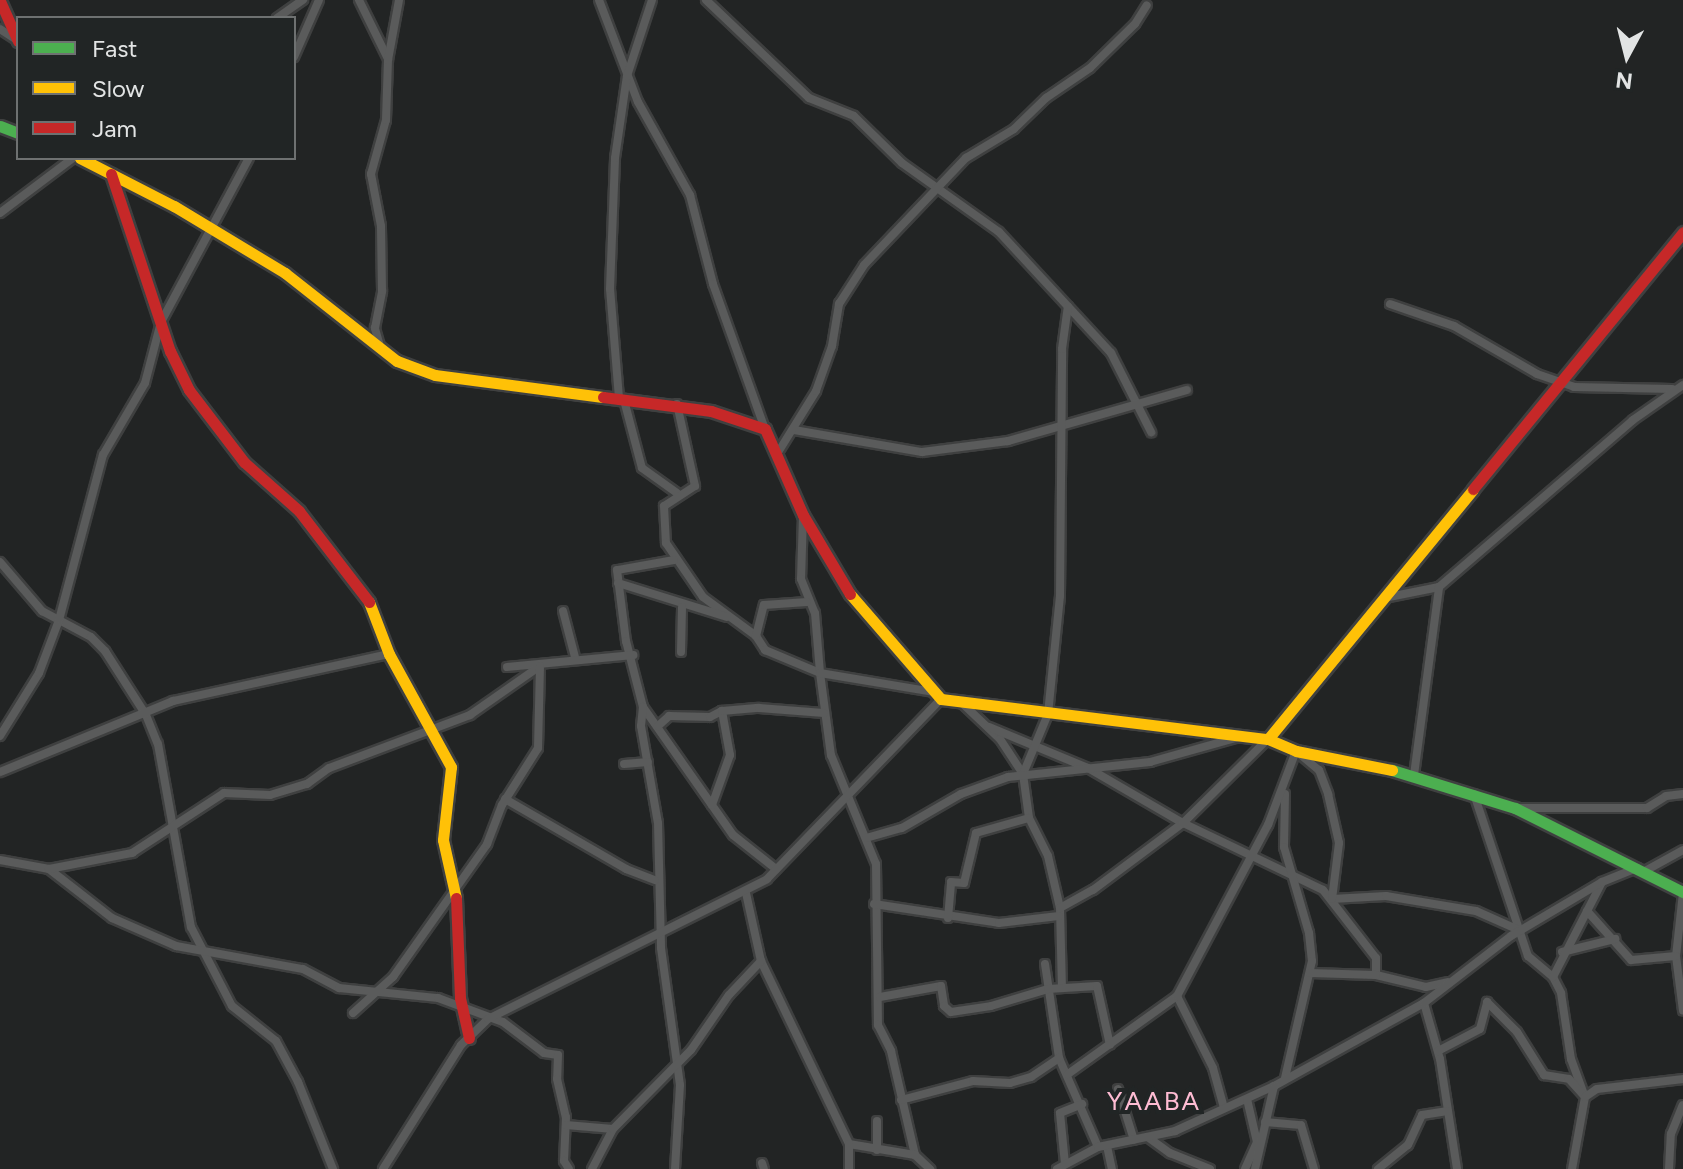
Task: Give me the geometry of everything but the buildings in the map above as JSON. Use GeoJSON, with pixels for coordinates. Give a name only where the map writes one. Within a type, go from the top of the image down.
{"type":"FeatureCollection","features":[{"type":"Feature","properties":{"kind":"street"},"geometry":{"type":"LineString","coordinates":[[280,16],[303,0]]}},
{"type":"Feature","properties":{"kind":"street"},"geometry":{"type":"LineString","coordinates":[[296,52],[319,0]]}},
{"type":"Feature","properties":{"kind":"street"},"geometry":{"type":"LineString","coordinates":[[359,0],[388,60]]}},
{"type":"Feature","properties":{"kind":"street"},"geometry":{"type":"LineString","coordinates":[[380,349],[375,328],[382,291],[381,226],[371,174],[386,120],[388,60],[399,0]]}},
{"type":"Feature","properties":{"kind":"street"},"geometry":{"type":"LineString","coordinates":[[599,0],[627,76],[690,195],[713,284],[765,429],[803,515],[842,584],[881,636],[937,696]]}},
{"type":"Feature","properties":{"kind":"street"},"geometry":{"type":"LineString","coordinates":[[652,0],[627,76],[615,158],[610,289],[621,399],[642,468],[677,493]]}},
{"type":"Feature","properties":{"kind":"street"},"geometry":{"type":"LineString","coordinates":[[706,0],[809,98],[854,116],[902,163],[939,186],[999,232],[1111,353],[1141,406],[1151,432]]}},
{"type":"Feature","properties":{"kind":"street"},"geometry":{"type":"LineString","coordinates":[[0,1],[16,37]]}},
{"type":"Feature","properties":{"kind":"street"},"geometry":{"type":"LineString","coordinates":[[777,454],[794,430],[824,368],[839,304],[864,265],[966,158],[1014,129],[1046,98],[1090,68],[1147,5]]}},
{"type":"Feature","properties":{"kind":"street"},"geometry":{"type":"LineString","coordinates":[[0,213],[70,160]]}},
{"type":"Feature","properties":{"kind":"street"},"geometry":{"type":"LineString","coordinates":[[84,160],[212,229],[285,273],[380,349],[435,375],[677,404],[741,418],[765,429]]}},
{"type":"Feature","properties":{"kind":"street"},"geometry":{"type":"LineString","coordinates":[[0,736],[39,673],[59,620],[103,455],[145,383],[161,322],[248,160]]}},
{"type":"Feature","properties":{"kind":"street"},"geometry":{"type":"LineString","coordinates":[[111,174],[178,370],[204,416],[244,462],[299,511],[326,552],[367,596],[389,654],[451,767],[443,840],[456,883],[462,1006],[469,1038]]}},
{"type":"Feature","properties":{"kind":"street"},"geometry":{"type":"LineString","coordinates":[[874,904],[948,918],[999,923],[1060,912],[1093,890],[1142,849],[1183,823],[1268,739],[1389,597],[1683,232]]}},
{"type":"Feature","properties":{"kind":"street"},"geometry":{"type":"LineString","coordinates":[[1390,304],[1454,326],[1560,382],[1672,389]]}},
{"type":"Feature","properties":{"kind":"street"},"geometry":{"type":"LineString","coordinates":[[1023,774],[1038,748],[1048,714],[1060,596],[1062,349],[1068,306]]}},
{"type":"Feature","properties":{"kind":"street"},"geometry":{"type":"LineString","coordinates":[[1389,597],[1439,587],[1672,389],[1683,385]]}},
{"type":"Feature","properties":{"kind":"street"},"geometry":{"type":"LineString","coordinates":[[794,430],[922,452],[1008,441],[1141,406],[1187,390]]}},
{"type":"Feature","properties":{"kind":"street"},"geometry":{"type":"LineString","coordinates":[[677,404],[695,486],[677,493],[664,506],[661,522],[674,560],[703,597],[756,636],[765,650],[820,673],[962,703],[1268,739],[1296,751],[1414,775],[1515,808],[1683,892],[1676,956],[1683,1011]]}},
{"type":"Feature","properties":{"kind":"street"},"geometry":{"type":"LineString","coordinates":[[803,515],[800,566],[807,602],[815,613],[831,755],[852,796],[876,864],[874,904],[880,997],[878,1025],[891,1051],[915,1155],[930,1169]]}},
{"type":"Feature","properties":{"kind":"street"},"geometry":{"type":"LineString","coordinates":[[674,560],[617,570],[626,641],[633,655],[643,707],[641,726],[658,823],[655,880],[676,1066],[675,1169]]}},
{"type":"Feature","properties":{"kind":"street"},"geometry":{"type":"LineString","coordinates":[[0,562],[26,596],[59,620],[91,637],[105,651],[146,715],[158,744],[191,927],[232,1006],[276,1041],[298,1082],[333,1169]]}},
{"type":"Feature","properties":{"kind":"street"},"geometry":{"type":"LineString","coordinates":[[618,583],[682,607],[735,619]]}},
{"type":"Feature","properties":{"kind":"street"},"geometry":{"type":"LineString","coordinates":[[1414,775],[1439,587]]}},
{"type":"Feature","properties":{"kind":"street"},"geometry":{"type":"LineString","coordinates":[[756,636],[764,605],[807,602]]}},
{"type":"Feature","properties":{"kind":"street"},"geometry":{"type":"LineString","coordinates":[[681,652],[682,607]]}},
{"type":"Feature","properties":{"kind":"street"},"geometry":{"type":"LineString","coordinates":[[563,611],[575,657]]}},
{"type":"Feature","properties":{"kind":"street"},"geometry":{"type":"LineString","coordinates":[[0,772],[146,715],[150,708],[173,701],[389,654]]}},
{"type":"Feature","properties":{"kind":"street"},"geometry":{"type":"LineString","coordinates":[[507,667],[540,666],[575,657],[633,655]]}},
{"type":"Feature","properties":{"kind":"street"},"geometry":{"type":"LineString","coordinates":[[0,860],[49,869],[132,853],[224,793],[270,795],[307,784],[329,768],[470,715],[540,666]]}},
{"type":"Feature","properties":{"kind":"street"},"geometry":{"type":"LineString","coordinates":[[353,1013],[379,989],[487,844],[505,799],[538,748],[540,666]]}},
{"type":"Feature","properties":{"kind":"street"},"geometry":{"type":"LineString","coordinates":[[383,1169],[469,1038],[492,1017],[746,893],[776,869],[852,796],[937,696]]}},
{"type":"Feature","properties":{"kind":"street"},"geometry":{"type":"LineString","coordinates":[[962,703],[989,727],[1023,774],[1029,818],[1048,856],[1060,912],[1062,988]]}},
{"type":"Feature","properties":{"kind":"street"},"geometry":{"type":"LineString","coordinates":[[643,707],[733,835],[776,869]]}},
{"type":"Feature","properties":{"kind":"street"},"geometry":{"type":"LineString","coordinates":[[658,726],[669,716],[710,717],[722,711],[759,708],[824,713]]}},
{"type":"Feature","properties":{"kind":"street"},"geometry":{"type":"LineString","coordinates":[[712,805],[730,755],[722,711]]}},
{"type":"Feature","properties":{"kind":"street"},"geometry":{"type":"LineString","coordinates":[[989,727],[1088,768],[1183,823],[1250,856],[1289,870],[1332,899],[1376,958],[1376,975]]}},
{"type":"Feature","properties":{"kind":"street"},"geometry":{"type":"LineString","coordinates":[[866,838],[902,828],[961,794],[1023,774],[1150,762],[1243,736]]}},
{"type":"Feature","properties":{"kind":"street"},"geometry":{"type":"LineString","coordinates":[[1068,1074],[1177,996],[1287,782],[1296,751]]}},
{"type":"Feature","properties":{"kind":"street"},"geometry":{"type":"LineString","coordinates":[[1296,751],[1319,770],[1331,806],[1339,843],[1332,899]]}},
{"type":"Feature","properties":{"kind":"street"},"geometry":{"type":"LineString","coordinates":[[624,764],[648,762]]}},
{"type":"Feature","properties":{"kind":"street"},"geometry":{"type":"LineString","coordinates":[[1285,1078],[1310,973],[1309,933],[1289,870],[1283,824],[1287,782]]}},
{"type":"Feature","properties":{"kind":"street"},"geometry":{"type":"LineString","coordinates":[[1473,793],[1528,956],[1553,977],[1561,993],[1568,1049],[1585,1097],[1572,1169]]}},
{"type":"Feature","properties":{"kind":"street"},"geometry":{"type":"LineString","coordinates":[[1515,808],[1647,808],[1666,796],[1683,794]]}},
{"type":"Feature","properties":{"kind":"street"},"geometry":{"type":"LineString","coordinates":[[505,799],[626,869],[655,880]]}},
{"type":"Feature","properties":{"kind":"street"},"geometry":{"type":"LineString","coordinates":[[948,918],[951,882],[964,883],[976,833],[1029,818]]}},
{"type":"Feature","properties":{"kind":"street"},"geometry":{"type":"LineString","coordinates":[[1082,1104],[1060,1113],[1061,1166],[1103,1146],[1149,1138],[1274,1086],[1424,1003],[1522,932],[1602,882],[1642,870],[1683,850]]}},
{"type":"Feature","properties":{"kind":"street"},"geometry":{"type":"LineString","coordinates":[[49,869],[112,918],[176,946],[303,969],[339,988],[379,989],[462,1006],[524,1034],[544,1053],[558,1055],[557,1079],[566,1125],[564,1161],[569,1169]]}},
{"type":"Feature","properties":{"kind":"street"},"geometry":{"type":"LineString","coordinates":[[1553,977],[1562,952],[1602,882]]}},
{"type":"Feature","properties":{"kind":"street"},"geometry":{"type":"LineString","coordinates":[[746,893],[761,961],[849,1144],[849,1169]]}},
{"type":"Feature","properties":{"kind":"street"},"geometry":{"type":"LineString","coordinates":[[1332,899],[1386,896],[1476,911],[1501,918],[1522,932]]}},
{"type":"Feature","properties":{"kind":"street"},"geometry":{"type":"LineString","coordinates":[[1587,911],[1631,960],[1676,956]]}},
{"type":"Feature","properties":{"kind":"street"},"geometry":{"type":"LineString","coordinates":[[1562,952],[1615,939]]}},
{"type":"Feature","properties":{"kind":"street"},"geometry":{"type":"LineString","coordinates":[[592,1169],[613,1129],[676,1066],[761,961]]}},
{"type":"Feature","properties":{"kind":"street"},"geometry":{"type":"LineString","coordinates":[[1045,964],[1059,1058],[1112,1169]]}},
{"type":"Feature","properties":{"kind":"street"},"geometry":{"type":"LineString","coordinates":[[1310,973],[1376,975],[1426,987],[1452,981]]}},
{"type":"Feature","properties":{"kind":"street"},"geometry":{"type":"LineString","coordinates":[[880,997],[941,986],[944,1006],[951,1012],[991,1006],[1048,989],[1097,986],[1110,1045]]}},
{"type":"Feature","properties":{"kind":"street"},"geometry":{"type":"LineString","coordinates":[[1177,996],[1213,1068],[1224,1108]]}},
{"type":"Feature","properties":{"kind":"street"},"geometry":{"type":"LineString","coordinates":[[1438,1051],[1480,1029],[1487,1002],[1517,1032],[1544,1075],[1569,1079],[1585,1097]]}},
{"type":"Feature","properties":{"kind":"street"},"geometry":{"type":"LineString","coordinates":[[1424,1003],[1438,1051],[1457,1169]]}},
{"type":"Feature","properties":{"kind":"street"},"geometry":{"type":"LineString","coordinates":[[901,1100],[973,1081],[1010,1083],[1031,1077],[1059,1058]]}},
{"type":"Feature","properties":{"kind":"street"},"geometry":{"type":"LineString","coordinates":[[1585,1097],[1597,1089],[1683,1079]]}},
{"type":"Feature","properties":{"kind":"street"},"geometry":{"type":"LineString","coordinates":[[1245,1169],[1265,1122],[1274,1086]]}},
{"type":"Feature","properties":{"kind":"street"},"geometry":{"type":"LineString","coordinates":[[1118,1089],[1134,1140]]}},
{"type":"Feature","properties":{"kind":"street"},"geometry":{"type":"LineString","coordinates":[[1247,1099],[1257,1142],[1255,1169]]}},
{"type":"Feature","properties":{"kind":"street"},"geometry":{"type":"LineString","coordinates":[[1669,1169],[1671,1134],[1683,1105]]}},
{"type":"Feature","properties":{"kind":"street"},"geometry":{"type":"LineString","coordinates":[[1378,1169],[1408,1145],[1422,1115],[1448,1111]]}},
{"type":"Feature","properties":{"kind":"street"},"geometry":{"type":"LineString","coordinates":[[877,1121],[877,1150]]}},
{"type":"Feature","properties":{"kind":"street"},"geometry":{"type":"LineString","coordinates":[[1265,1122],[1301,1125],[1314,1169]]}},
{"type":"Feature","properties":{"kind":"street"},"geometry":{"type":"LineString","coordinates":[[566,1125],[613,1129]]}},
{"type":"Feature","properties":{"kind":"street"},"geometry":{"type":"LineString","coordinates":[[1149,1138],[1170,1153],[1210,1169]]}},
{"type":"Feature","properties":{"kind":"street"},"geometry":{"type":"LineString","coordinates":[[849,1144],[915,1155]]}},
{"type":"Feature","properties":{"kind":"traffic: fast"},"geometry":{"type":"LineString","coordinates":[[0,126],[16,132]]}},
{"type":"Feature","properties":{"kind":"traffic: fast"},"geometry":{"type":"LineString","coordinates":[[1392,770],[1515,808],[1683,892]]}},
{"type":"Feature","properties":{"kind":"traffic: slow"},"geometry":{"type":"LineString","coordinates":[[84,160],[174,206],[285,273],[397,361],[435,375],[603,397]]}},
{"type":"Feature","properties":{"kind":"traffic: slow"},"geometry":{"type":"LineString","coordinates":[[1268,739],[1473,489]]}},
{"type":"Feature","properties":{"kind":"traffic: slow"},"geometry":{"type":"LineString","coordinates":[[850,594],[941,699],[1268,739],[1296,751],[1392,770]]}},
{"type":"Feature","properties":{"kind":"traffic: slow"},"geometry":{"type":"LineString","coordinates":[[369,602],[389,654],[451,767],[443,840],[456,898]]}},
{"type":"Feature","properties":{"kind":"traffic: jam"},"geometry":{"type":"LineString","coordinates":[[0,1],[16,37]]}},
{"type":"Feature","properties":{"kind":"traffic: jam"},"geometry":{"type":"LineString","coordinates":[[111,174],[170,351],[189,390],[244,462],[299,511],[369,602]]}},
{"type":"Feature","properties":{"kind":"traffic: jam"},"geometry":{"type":"LineString","coordinates":[[1473,489],[1683,232]]}},
{"type":"Feature","properties":{"kind":"traffic: jam"},"geometry":{"type":"LineString","coordinates":[[603,397],[711,411],[765,429],[803,515],[850,594]]}},
{"type":"Feature","properties":{"kind":"traffic: jam"},"geometry":{"type":"LineString","coordinates":[[456,898],[460,998],[469,1038]]}},
{"type":"Feature","properties":{"kind":"district","name":"YAABA"},"geometry":{"type":"Point","coordinates":[1154,1102]}}]}
